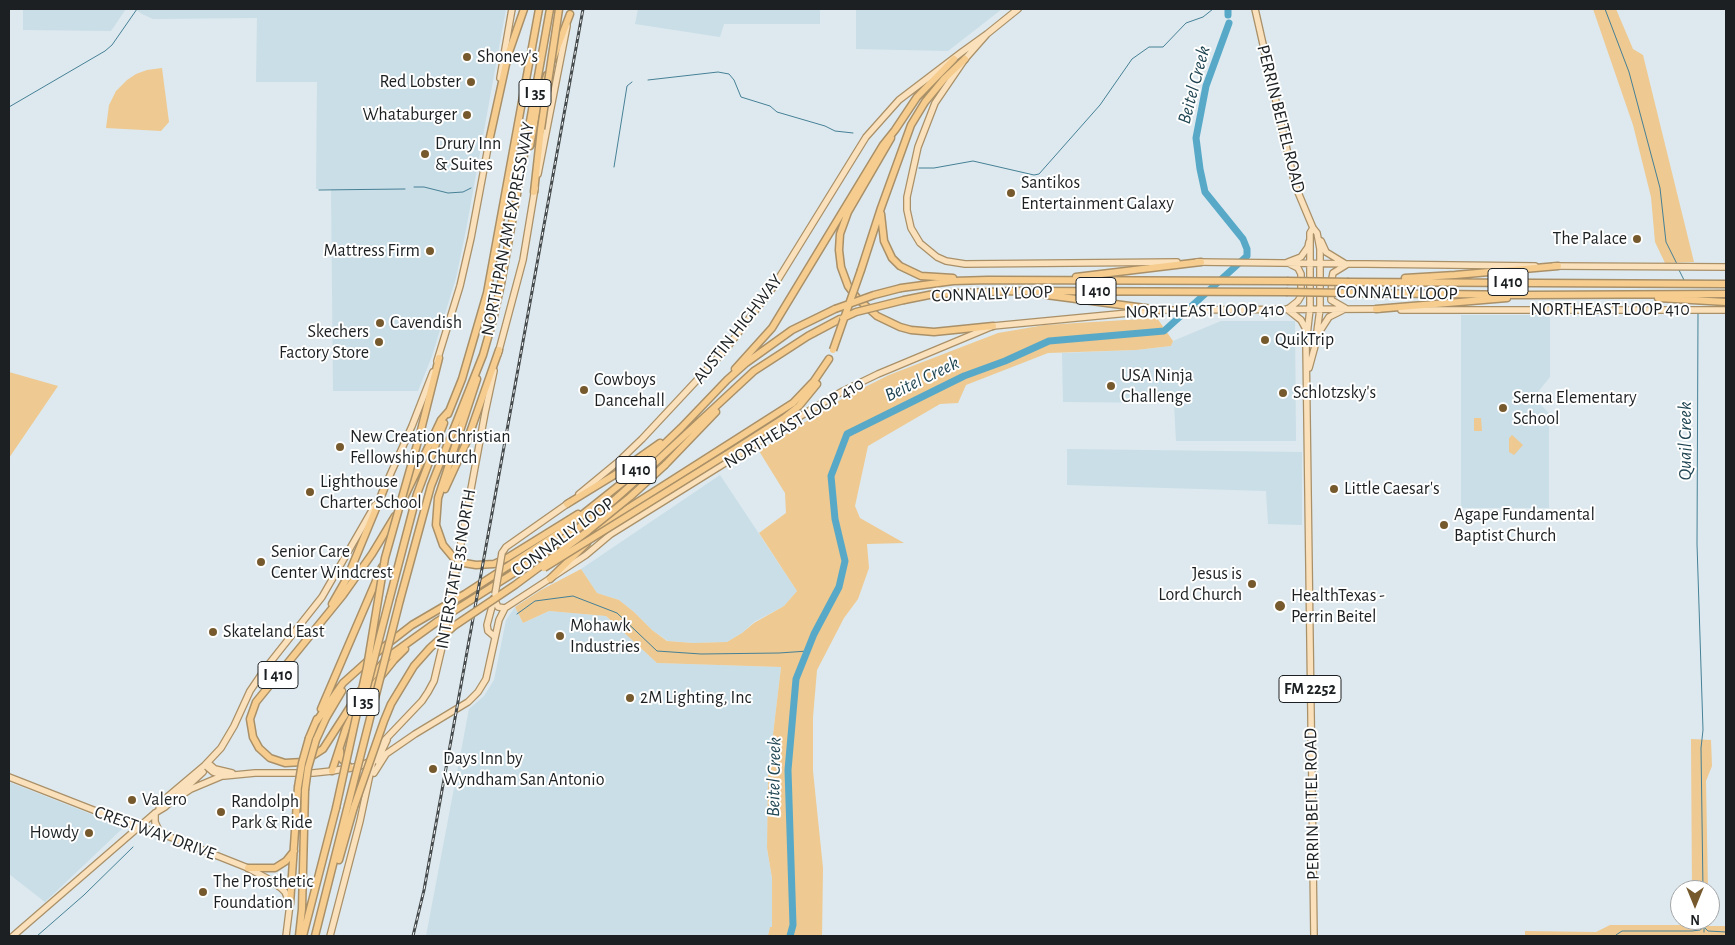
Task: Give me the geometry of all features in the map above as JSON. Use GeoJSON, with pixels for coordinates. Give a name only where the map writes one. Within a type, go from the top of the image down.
{"type":"FeatureCollection","features":[{"type":"Feature","properties":{"kind":"highway"},"geometry":{"type":"LineString","coordinates":[[488,146],[508,55],[524,9]]}},
{"type":"Feature","properties":{"kind":"highway","name":"NORTH PAN AM EXPRESSWAY"},"geometry":{"type":"LineString","coordinates":[[303,936],[419,488],[470,354],[487,293],[539,9]]}},
{"type":"Feature","properties":{"kind":"highway","name":"NORTH PAN AM EXPRESSWAY"},"geometry":{"type":"LineString","coordinates":[[315,936],[351,806],[400,600],[431,486],[483,355],[501,284],[550,9]]}},
{"type":"Feature","properties":{"kind":"highway"},"geometry":{"type":"LineString","coordinates":[[534,192],[541,129],[559,9]]}},
{"type":"Feature","properties":{"kind":"highway"},"geometry":{"type":"LineString","coordinates":[[521,178],[540,99],[570,11]]}},
{"type":"Feature","properties":{"kind":"highway"},"geometry":{"type":"LineString","coordinates":[[954,58],[917,97],[895,130],[848,212],[840,234],[841,268],[848,286],[857,298],[877,316],[900,327],[934,332],[993,326]]}},
{"type":"Feature","properties":{"kind":"highway"},"geometry":{"type":"LineString","coordinates":[[515,585],[770,428],[799,406],[819,381],[833,350],[911,125],[925,102],[944,79],[966,59]]}},
{"type":"Feature","properties":{"kind":"highway"},"geometry":{"type":"LineString","coordinates":[[719,388],[772,328],[855,189],[883,144],[895,130]]}},
{"type":"Feature","properties":{"kind":"highway"},"geometry":{"type":"LineString","coordinates":[[881,208],[884,242],[892,258],[903,268],[921,276],[988,280]]}},
{"type":"Feature","properties":{"kind":"highway"},"geometry":{"type":"LineString","coordinates":[[1041,281],[1201,262]]}},
{"type":"Feature","properties":{"kind":"highway"},"geometry":{"type":"LineString","coordinates":[[1349,282],[1558,266]]}},
{"type":"Feature","properties":{"kind":"highway","name":"CONNALLY LOOP"},"geometry":{"type":"LineString","coordinates":[[588,510],[632,475],[719,388],[771,344],[792,330],[835,309],[874,295],[901,288],[953,281],[988,280],[1726,284]]}},
{"type":"Feature","properties":{"kind":"highway"},"geometry":{"type":"LineString","coordinates":[[1015,291],[1160,310]]}},
{"type":"Feature","properties":{"kind":"highway","name":"CONNALLY LOOP"},"geometry":{"type":"LineString","coordinates":[[427,630],[539,557],[602,510],[754,371],[808,336],[856,312],[934,294],[1015,291],[1600,295],[1711,298],[1726,294]]}},
{"type":"Feature","properties":{"kind":"highway"},"geometry":{"type":"LineString","coordinates":[[1376,309],[1485,301],[1527,295]]}},
{"type":"Feature","properties":{"kind":"highway"},"geometry":{"type":"LineString","coordinates":[[1711,298],[1726,302]]}},
{"type":"Feature","properties":{"kind":"highway"},"geometry":{"type":"LineString","coordinates":[[435,516],[467,441],[499,350]]}},
{"type":"Feature","properties":{"kind":"highway","name":"I 410"},"geometry":{"type":"LineString","coordinates":[[483,355],[476,385],[438,498],[435,516],[440,538],[453,557],[464,563],[487,565],[507,558],[571,518],[588,510]]}},
{"type":"Feature","properties":{"kind":"highway"},"geometry":{"type":"LineString","coordinates":[[336,808],[368,662],[385,558],[439,358]]}},
{"type":"Feature","properties":{"kind":"highway"},"geometry":{"type":"LineString","coordinates":[[459,608],[611,521],[793,403],[814,381],[829,359]]}},
{"type":"Feature","properties":{"kind":"highway"},"geometry":{"type":"LineString","coordinates":[[351,806],[386,715],[414,666],[454,626],[515,585],[630,497],[701,429],[738,387]]}},
{"type":"Feature","properties":{"kind":"highway","name":"I 410"},"geometry":{"type":"LineString","coordinates":[[427,630],[388,657],[363,688],[323,749],[302,762],[291,764],[280,762],[265,754],[255,742],[250,725],[251,712],[263,692],[348,588],[390,525],[441,420],[449,411]]}},
{"type":"Feature","properties":{"kind":"highway"},"geometry":{"type":"LineString","coordinates":[[567,504],[616,474],[681,428]]}},
{"type":"Feature","properties":{"kind":"highway"},"geometry":{"type":"LineString","coordinates":[[324,618],[348,576],[384,489]]}},
{"type":"Feature","properties":{"kind":"highway"},"geometry":{"type":"LineString","coordinates":[[316,722],[343,683],[412,625],[545,543],[588,510]]}},
{"type":"Feature","properties":{"kind":"highway"},"geometry":{"type":"LineString","coordinates":[[550,579],[611,521]]}},
{"type":"Feature","properties":{"kind":"highway"},"geometry":{"type":"LineString","coordinates":[[290,904],[301,788],[308,768],[316,722],[385,558]]}},
{"type":"Feature","properties":{"kind":"highway"},"geometry":{"type":"LineString","coordinates":[[332,772],[346,728],[362,699],[394,660],[427,630]]}},
{"type":"Feature","properties":{"kind":"highway"},"geometry":{"type":"LineString","coordinates":[[312,739],[349,680],[361,667]]}},
{"type":"Feature","properties":{"kind":"highway"},"geometry":{"type":"LineString","coordinates":[[339,749],[341,758],[350,768]]}},
{"type":"Feature","properties":{"kind":"highway"},"geometry":{"type":"LineString","coordinates":[[299,936],[302,909],[301,788]]}},
{"type":"Feature","properties":{"kind":"highway"},"geometry":{"type":"LineString","coordinates":[[248,868],[275,868],[286,861],[294,850]]}},
{"type":"Feature","properties":{"kind":"main road"},"geometry":{"type":"LineString","coordinates":[[160,833],[155,822],[160,803],[207,764],[227,739],[255,683],[322,597],[384,489],[414,420],[439,358],[460,286],[471,238],[512,9]]}},
{"type":"Feature","properties":{"kind":"main road","name":"AUSTIN HIGHWAY"},"geometry":{"type":"LineString","coordinates":[[495,637],[488,631],[487,625],[502,553],[506,547],[567,504],[619,461],[642,439],[726,349],[774,286],[866,137],[899,100],[1018,9]]}},
{"type":"Feature","properties":{"kind":"main road","name":"PERRIN BEITEL ROAD"},"geometry":{"type":"LineString","coordinates":[[1255,9],[1295,185],[1313,231],[1320,264],[1320,309],[1316,337],[1307,372]]}},
{"type":"Feature","properties":{"kind":"main road","name":"INTERSTATE 35 NORTH"},"geometry":{"type":"LineString","coordinates":[[360,821],[373,760],[378,748],[422,701],[434,681],[443,643],[485,413],[499,350],[523,260],[534,192],[542,161],[570,11]]}},
{"type":"Feature","properties":{"kind":"main road","name":"AUSTIN HIGHWAY"},"geometry":{"type":"LineString","coordinates":[[987,34],[966,59],[935,103],[927,121],[918,147],[908,197],[908,220],[915,238],[929,252],[946,261],[965,264],[1201,262]]}},
{"type":"Feature","properties":{"kind":"main road"},"geometry":{"type":"LineString","coordinates":[[1286,262],[1301,256],[1308,247],[1313,231]]}},
{"type":"Feature","properties":{"kind":"main road"},"geometry":{"type":"LineString","coordinates":[[1313,231],[1326,252],[1348,264]]}},
{"type":"Feature","properties":{"kind":"main road","name":"PERRIN BEITEL ROAD"},"geometry":{"type":"LineString","coordinates":[[1313,231],[1310,309],[1306,344],[1314,936]]}},
{"type":"Feature","properties":{"kind":"main road"},"geometry":{"type":"LineString","coordinates":[[1201,262],[1726,267]]}},
{"type":"Feature","properties":{"kind":"main road"},"geometry":{"type":"LineString","coordinates":[[1286,262],[1298,268],[1301,274],[1301,296],[1298,301],[1287,309],[1301,320],[1307,333]]}},
{"type":"Feature","properties":{"kind":"main road"},"geometry":{"type":"LineString","coordinates":[[1347,308],[1331,300],[1333,273],[1348,264]]}},
{"type":"Feature","properties":{"kind":"main road"},"geometry":{"type":"LineString","coordinates":[[1316,337],[1329,317],[1347,308]]}},
{"type":"Feature","properties":{"kind":"main road","name":"NORTHEAST LOOP 410"},"geometry":{"type":"LineString","coordinates":[[505,608],[586,555],[611,534],[843,391],[878,374],[993,326],[1160,310],[1347,308],[1726,310]]}},
{"type":"Feature","properties":{"kind":"main road"},"geometry":{"type":"LineString","coordinates":[[374,773],[386,754],[398,744],[473,697],[486,679],[499,620],[505,608],[498,607],[494,596]]}},
{"type":"Feature","properties":{"kind":"main road","name":"INTERSTATE 35 NORTH"},"geometry":{"type":"LineString","coordinates":[[330,936],[375,766],[391,734]]}},
{"type":"Feature","properties":{"kind":"main road"},"geometry":{"type":"LineString","coordinates":[[13,936],[157,811],[191,788],[234,774],[332,772],[373,760]]}},
{"type":"Feature","properties":{"kind":"main road"},"geometry":{"type":"LineString","coordinates":[[207,764],[216,769],[234,774]]}},
{"type":"Feature","properties":{"kind":"main road"},"geometry":{"type":"LineString","coordinates":[[207,764],[213,772],[224,776]]}},
{"type":"Feature","properties":{"kind":"main road"},"geometry":{"type":"LineString","coordinates":[[170,802],[203,772],[207,764]]}},
{"type":"Feature","properties":{"kind":"main road","name":"CRESTWAY DRIVE"},"geometry":{"type":"LineString","coordinates":[[9,777],[54,796],[160,833],[248,868],[281,888],[285,892],[290,904]]}},
{"type":"Feature","properties":{"kind":"main road"},"geometry":{"type":"LineString","coordinates":[[286,936],[290,904]]}},
{"type":"Feature","properties":{"kind":"shaded area"},"geometry":{"type":"Polygon","coordinates":[[[23,9],[126,9],[111,31],[23,30],[23,9]]]}},
{"type":"Feature","properties":{"kind":"shaded area"},"geometry":{"type":"Polygon","coordinates":[[[135,9],[506,9],[456,278],[432,356],[418,391],[333,391],[331,189],[316,189],[317,82],[256,82],[257,18],[153,19],[135,9]]]}},
{"type":"Feature","properties":{"kind":"shaded area"},"geometry":{"type":"Polygon","coordinates":[[[638,9],[820,9],[820,24],[724,24],[720,37],[635,24],[638,9]]]}},
{"type":"Feature","properties":{"kind":"shaded area"},"geometry":{"type":"Polygon","coordinates":[[[856,9],[1002,9],[948,51],[856,49],[856,9]]]}},
{"type":"Feature","properties":{"kind":"shaded area"},"geometry":{"type":"Polygon","coordinates":[[[1593,9],[1616,9],[1633,49],[1643,55],[1694,262],[1665,263],[1655,242],[1651,197],[1633,125],[1593,9]]]}},
{"type":"Feature","properties":{"kind":"shaded area"},"geometry":{"type":"Polygon","coordinates":[[[162,68],[169,122],[161,131],[106,128],[109,105],[116,91],[136,74],[162,68]]]}},
{"type":"Feature","properties":{"kind":"shaded area","name":"Serna Elementary School"},"geometry":{"type":"Polygon","coordinates":[[[1461,315],[1550,315],[1550,377],[1537,393],[1539,403],[1549,413],[1549,508],[1461,508],[1461,315]]]}},
{"type":"Feature","properties":{"kind":"shaded area"},"geometry":{"type":"Polygon","coordinates":[[[1157,318],[1173,341],[1171,346],[1136,350],[1048,353],[966,385],[958,403],[940,404],[868,446],[855,506],[860,518],[904,543],[867,544],[869,568],[858,599],[844,618],[817,670],[813,717],[813,771],[823,868],[822,936],[768,936],[770,927],[772,927],[772,878],[767,848],[768,777],[781,667],[657,663],[606,616],[549,611],[523,623],[515,607],[541,590],[581,569],[597,593],[619,600],[667,641],[693,643],[727,642],[754,623],[784,606],[797,591],[759,533],[786,513],[785,493],[759,451],[845,397],[889,375],[998,333],[1045,325],[1157,318]]]}},
{"type":"Feature","properties":{"kind":"shaded area"},"geometry":{"type":"Polygon","coordinates":[[[1221,321],[1295,321],[1296,441],[1176,441],[1174,403],[1063,402],[1062,353],[1136,350],[1171,346],[1173,341],[1221,321]]]}},
{"type":"Feature","properties":{"kind":"shaded area"},"geometry":{"type":"Polygon","coordinates":[[[9,372],[58,386],[9,458],[9,372]]]}},
{"type":"Feature","properties":{"kind":"shaded area"},"geometry":{"type":"Polygon","coordinates":[[[1474,418],[1481,418],[1482,431],[1474,431],[1474,418]]]}},
{"type":"Feature","properties":{"kind":"shaded area"},"geometry":{"type":"Polygon","coordinates":[[[1512,435],[1523,445],[1514,455],[1509,452],[1509,438],[1512,435]]]}},
{"type":"Feature","properties":{"kind":"shaded area"},"geometry":{"type":"Polygon","coordinates":[[[1067,449],[1302,452],[1302,525],[1268,524],[1266,491],[1067,485],[1067,449]]]}},
{"type":"Feature","properties":{"kind":"shaded area"},"geometry":{"type":"Polygon","coordinates":[[[720,475],[797,591],[784,606],[754,622],[742,633],[727,642],[693,643],[668,641],[652,630],[619,600],[597,593],[581,569],[720,475]]]}},
{"type":"Feature","properties":{"kind":"shaded area"},"geometry":{"type":"Polygon","coordinates":[[[515,607],[523,623],[549,611],[606,616],[657,663],[781,667],[768,777],[767,848],[772,878],[772,927],[770,927],[768,936],[426,936],[469,709],[484,696],[494,680],[506,620],[515,607]]]}},
{"type":"Feature","properties":{"kind":"shaded area"},"geometry":{"type":"Polygon","coordinates":[[[1691,739],[1711,740],[1712,766],[1706,781],[1708,880],[1692,880],[1691,739]]]}},
{"type":"Feature","properties":{"kind":"shaded area"},"geometry":{"type":"Polygon","coordinates":[[[9,782],[124,827],[45,902],[9,874],[9,782]]]}},
{"type":"Feature","properties":{"kind":"shaded area"},"geometry":{"type":"Polygon","coordinates":[[[1610,925],[1670,925],[1670,930],[1720,930],[1720,926],[1726,926],[1726,936],[1525,936],[1525,931],[1596,932],[1610,925]]]}},
{"type":"Feature","properties":{"kind":"waterway"},"geometry":{"type":"LineString","coordinates":[[9,107],[105,51],[112,45],[137,9]]}},
{"type":"Feature","properties":{"kind":"waterway"},"geometry":{"type":"LineString","coordinates":[[919,168],[934,168],[973,161],[1034,175],[1039,174],[1100,105],[1132,59],[1149,47],[1163,47],[1186,23],[1203,17],[1213,9]]}},
{"type":"Feature","properties":{"kind":"waterway","name":"Beitel Creek"},"geometry":{"type":"LineString","coordinates":[[1228,9],[1228,15]]}},
{"type":"Feature","properties":{"kind":"waterway","name":"Quail Creek"},"geometry":{"type":"LineString","coordinates":[[1605,9],[1629,72],[1660,188],[1666,242],[1677,264]]}},
{"type":"Feature","properties":{"kind":"waterway","name":"Beitel Creek"},"geometry":{"type":"LineString","coordinates":[[790,936],[793,925],[788,770],[796,679],[814,634],[839,587],[845,561],[835,519],[831,476],[847,434],[964,376],[1005,361],[1049,341],[1164,331],[1247,256],[1247,249],[1243,239],[1205,192],[1196,138],[1206,86],[1229,23]]}},
{"type":"Feature","properties":{"kind":"waterway"},"geometry":{"type":"LineString","coordinates":[[648,80],[718,72],[729,74],[734,80],[741,97],[770,106],[777,112],[825,126],[835,131],[853,133]]}},
{"type":"Feature","properties":{"kind":"waterway"},"geometry":{"type":"LineString","coordinates":[[614,167],[627,86],[632,82]]}},
{"type":"Feature","properties":{"kind":"waterway"},"geometry":{"type":"LineString","coordinates":[[414,187],[424,187],[448,193],[463,192],[471,188]]}},
{"type":"Feature","properties":{"kind":"waterway"},"geometry":{"type":"LineString","coordinates":[[319,190],[405,189]]}},
{"type":"Feature","properties":{"kind":"waterway","name":"Quail Creek"},"geometry":{"type":"LineString","coordinates":[[1679,270],[1684,280]]}},
{"type":"Feature","properties":{"kind":"waterway","name":"Quail Creek"},"geometry":{"type":"LineString","coordinates":[[1697,311],[1697,544],[1703,730],[1701,748],[1703,880]]}},
{"type":"Feature","properties":{"kind":"waterway"},"geometry":{"type":"LineString","coordinates":[[517,614],[535,601],[573,596],[617,613],[657,651],[701,654],[808,651]]}},
{"type":"Feature","properties":{"kind":"waterway"},"geometry":{"type":"LineString","coordinates":[[37,936],[84,895],[133,847]]}},
{"type":"Feature","properties":{"kind":"waterway","name":"Quail Creek"},"geometry":{"type":"LineString","coordinates":[[1616,935],[1622,931],[1700,930]]}},
{"type":"Feature","properties":{"kind":"waterway"},"geometry":{"type":"LineString","coordinates":[[1707,930],[1726,932]]}},
{"type":"Feature","properties":{"kind":"railway"},"geometry":{"type":"LineString","coordinates":[[413,936],[424,890],[583,9]]}},
{"type":"Feature","properties":{"kind":"place","name":"Shoney's"},"geometry":{"type":"Point","coordinates":[467,57]}},
{"type":"Feature","properties":{"kind":"place","name":"Red Lobster"},"geometry":{"type":"Point","coordinates":[471,82]}},
{"type":"Feature","properties":{"kind":"place","name":"Whataburger"},"geometry":{"type":"Point","coordinates":[467,115]}},
{"type":"Feature","properties":{"kind":"place","name":"Drury Inn & Suites"},"geometry":{"type":"Point","coordinates":[425,154]}},
{"type":"Feature","properties":{"kind":"place","name":"Santikos Entertainment Galaxy"},"geometry":{"type":"Point","coordinates":[1011,193]}},
{"type":"Feature","properties":{"kind":"place","name":"The Palace"},"geometry":{"type":"Point","coordinates":[1637,239]}},
{"type":"Feature","properties":{"kind":"place","name":"Mattress Firm"},"geometry":{"type":"Point","coordinates":[430,251]}},
{"type":"Feature","properties":{"kind":"place","name":"Cavendish"},"geometry":{"type":"Point","coordinates":[380,323]}},
{"type":"Feature","properties":{"kind":"place","name":"QuikTrip"},"geometry":{"type":"Point","coordinates":[1265,340]}},
{"type":"Feature","properties":{"kind":"place","name":"Skechers Factory Store"},"geometry":{"type":"Point","coordinates":[379,342]}},
{"type":"Feature","properties":{"kind":"place","name":"USA Ninja Challenge"},"geometry":{"type":"Point","coordinates":[1111,386]}},
{"type":"Feature","properties":{"kind":"place","name":"Cowboys Dancehall"},"geometry":{"type":"Point","coordinates":[584,390]}},
{"type":"Feature","properties":{"kind":"place","name":"Schlotzsky's"},"geometry":{"type":"Point","coordinates":[1283,393]}},
{"type":"Feature","properties":{"kind":"place","name":"Serna Elementary School"},"geometry":{"type":"Point","coordinates":[1503,408]}},
{"type":"Feature","properties":{"kind":"place","name":"New Creation Christian Fellowship Church"},"geometry":{"type":"Point","coordinates":[340,447]}},
{"type":"Feature","properties":{"kind":"place","name":"Little Caesar's"},"geometry":{"type":"Point","coordinates":[1334,489]}},
{"type":"Feature","properties":{"kind":"place","name":"Lighthouse Charter School"},"geometry":{"type":"Point","coordinates":[310,492]}},
{"type":"Feature","properties":{"kind":"place","name":"Agape Fundamental Baptist Church"},"geometry":{"type":"Point","coordinates":[1444,525]}},
{"type":"Feature","properties":{"kind":"place","name":"Senior Care Center Windcrest"},"geometry":{"type":"Point","coordinates":[261,562]}},
{"type":"Feature","properties":{"kind":"place","name":"Jesus is Lord Church"},"geometry":{"type":"Point","coordinates":[1252,584]}},
{"type":"Feature","properties":{"kind":"place","name":"HealthTexas - Perrin Beitel"},"geometry":{"type":"Point","coordinates":[1280,606]}},
{"type":"Feature","properties":{"kind":"place","name":"Skateland East"},"geometry":{"type":"Point","coordinates":[213,632]}},
{"type":"Feature","properties":{"kind":"place","name":"Mohawk Industries"},"geometry":{"type":"Point","coordinates":[560,636]}},
{"type":"Feature","properties":{"kind":"place","name":"2M Lighting, Inc"},"geometry":{"type":"Point","coordinates":[630,698]}},
{"type":"Feature","properties":{"kind":"place","name":"Days Inn by Wyndham San Antonio"},"geometry":{"type":"Point","coordinates":[433,769]}},
{"type":"Feature","properties":{"kind":"place","name":"Valero"},"geometry":{"type":"Point","coordinates":[132,800]}},
{"type":"Feature","properties":{"kind":"place","name":"Randolph Park & Ride"},"geometry":{"type":"Point","coordinates":[221,812]}},
{"type":"Feature","properties":{"kind":"place","name":"Howdy"},"geometry":{"type":"Point","coordinates":[89,833]}},
{"type":"Feature","properties":{"kind":"place","name":"The Prosthetic Foundation"},"geometry":{"type":"Point","coordinates":[203,892]}}]}
